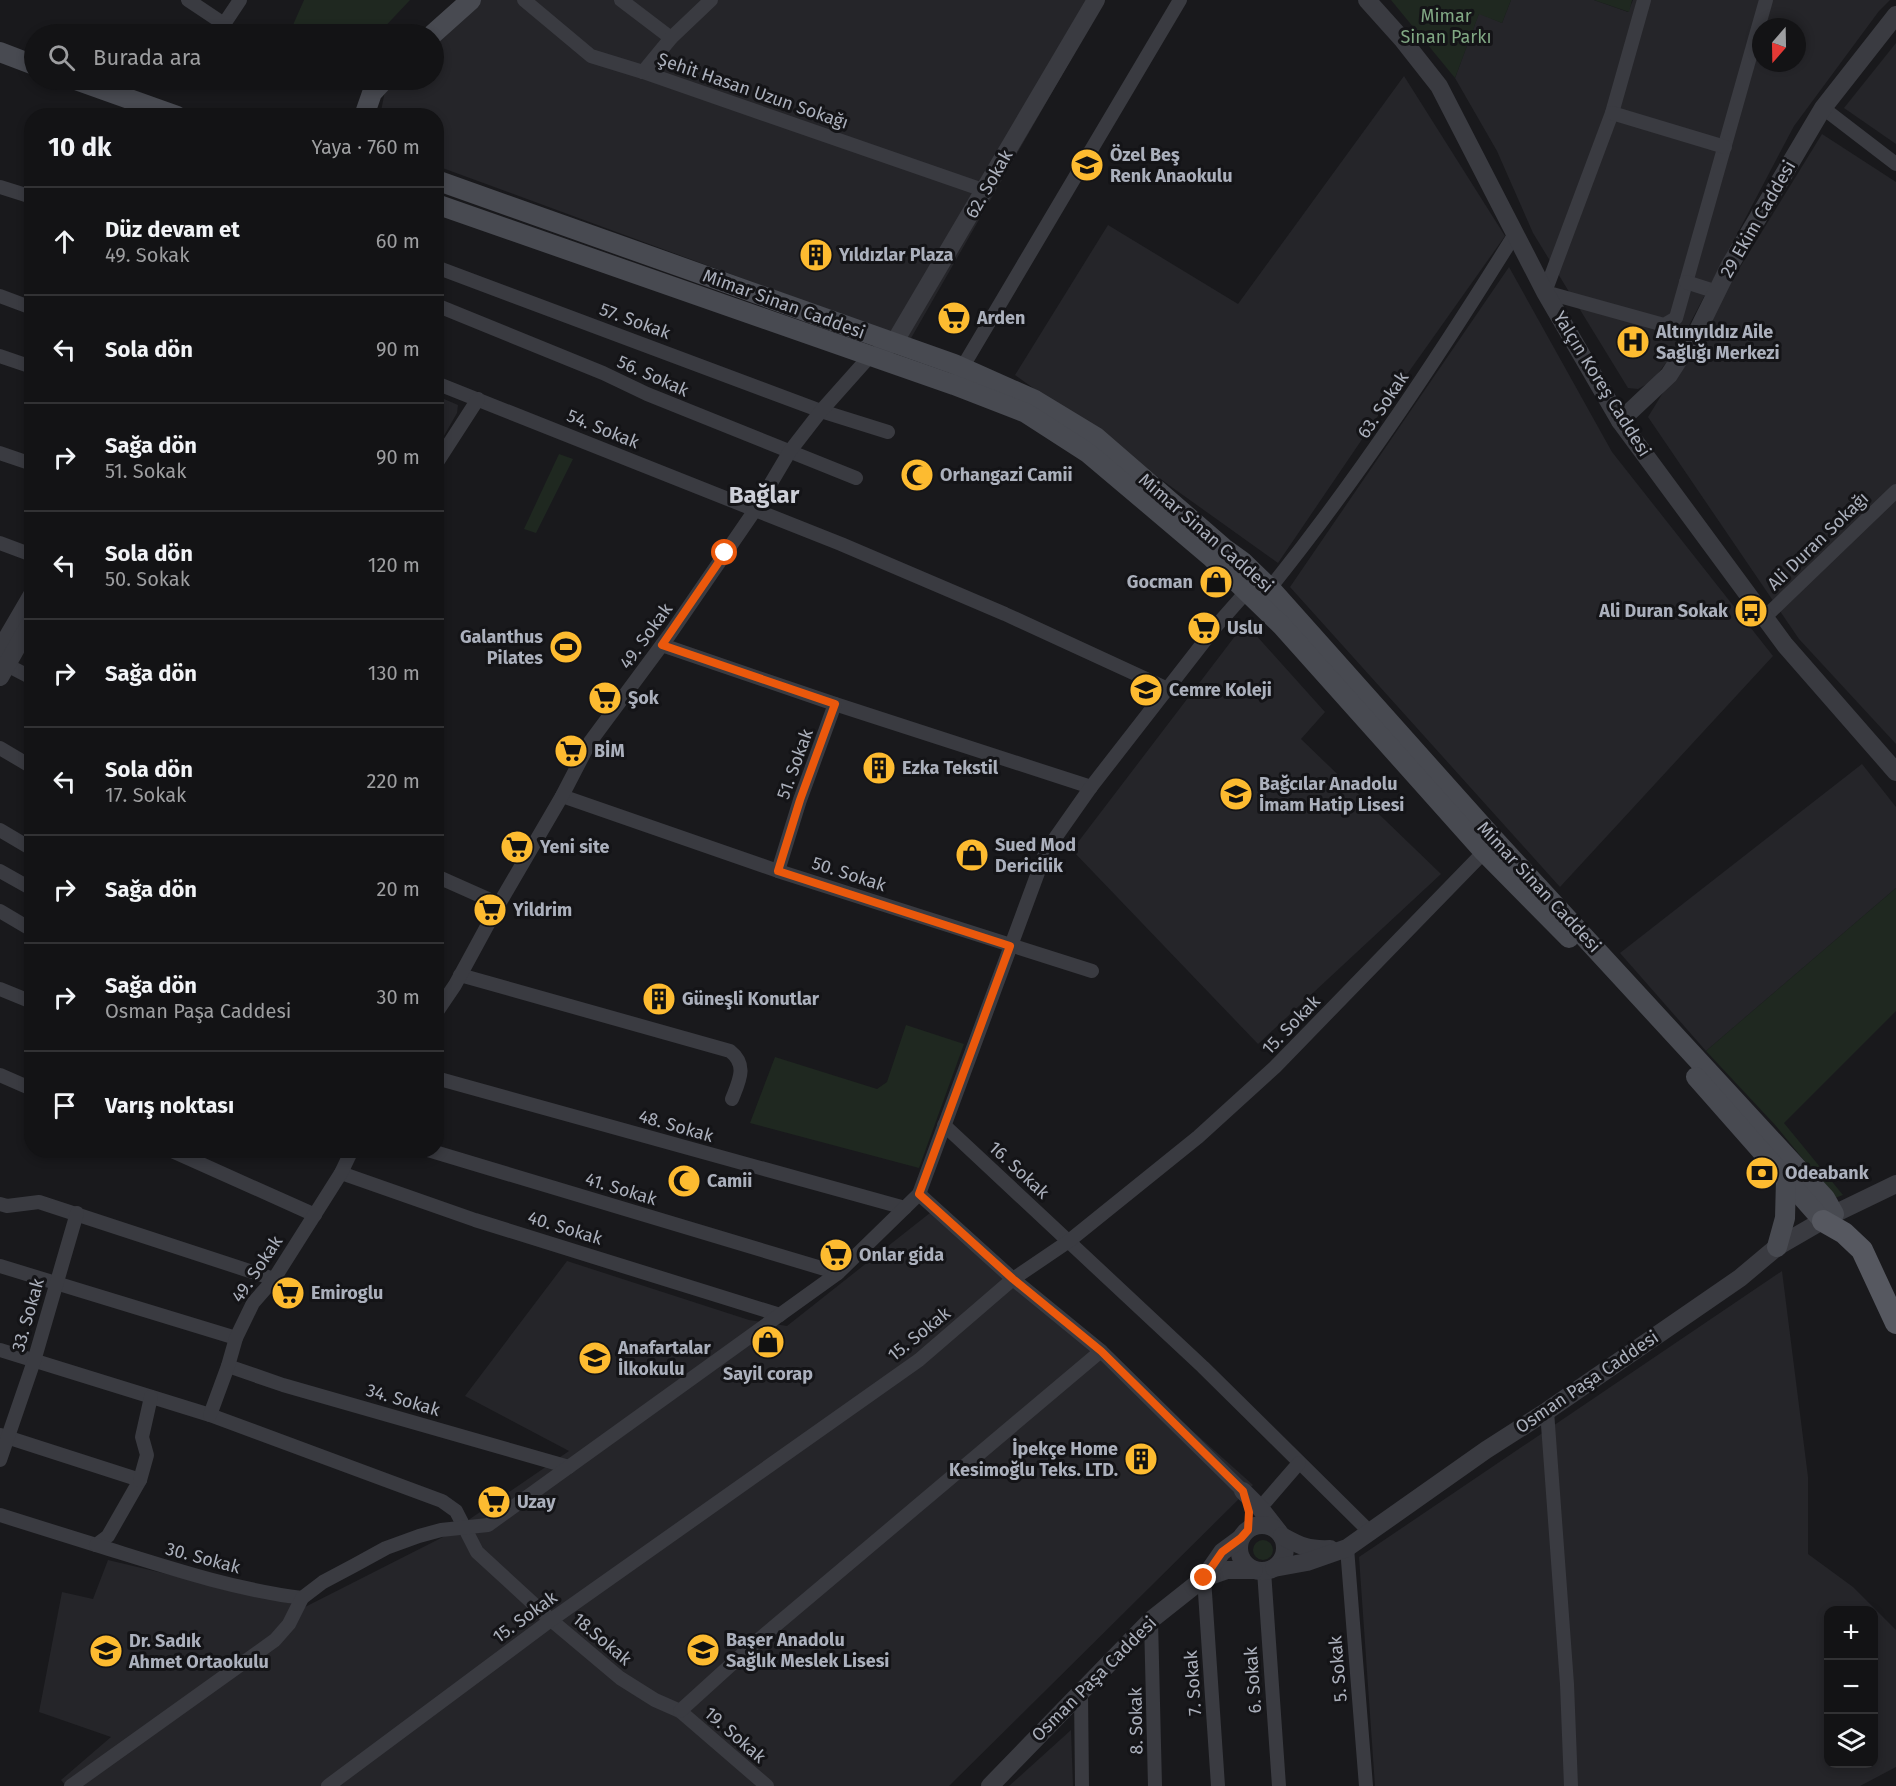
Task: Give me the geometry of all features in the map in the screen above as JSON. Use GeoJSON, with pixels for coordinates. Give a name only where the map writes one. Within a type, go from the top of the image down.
{"type":"FeatureCollection","features":[{"type":"Feature","properties":{"kind":"main road"},"geometry":{"type":"LineString","coordinates":[[444,24],[471,0]]}},
{"type":"Feature","properties":{"kind":"main road"},"geometry":{"type":"LineString","coordinates":[[0,52],[24,60]]}},
{"type":"Feature","properties":{"kind":"main road"},"geometry":{"type":"LineString","coordinates":[[104,90],[155,108]]}},
{"type":"Feature","properties":{"kind":"main road"},"geometry":{"type":"LineString","coordinates":[[367,108],[375,90]]}},
{"type":"Feature","properties":{"kind":"main road","name":"Mimar Sinan Caddesi"},"geometry":{"type":"LineString","coordinates":[[444,183],[962,368],[1035,400],[1096,437],[1242,561],[1270,588],[1494,839],[1825,1197],[1828,1217]]}},
{"type":"Feature","properties":{"kind":"main road","name":"Mimar Sinan Caddesi"},"geometry":{"type":"LineString","coordinates":[[444,207],[954,385],[1026,413],[1088,453],[1211,557],[1282,626],[1484,852],[1600,970],[1786,1179],[1828,1217]]}},
{"type":"Feature","properties":{"kind":"main road"},"geometry":{"type":"LineString","coordinates":[[1777,1247],[1785,1218],[1786,1179]]}},
{"type":"Feature","properties":{"kind":"main road"},"geometry":{"type":"LineString","coordinates":[[1828,1217],[1862,1250],[1896,1323]]}},
{"type":"Feature","properties":{"kind":"street"},"geometry":{"type":"LineString","coordinates":[[188,0],[224,24],[240,0]]}},
{"type":"Feature","properties":{"kind":"street","name":"Şehit Hasan Uzun Sokağı"},"geometry":{"type":"LineString","coordinates":[[524,0],[591,56],[986,191]]}},
{"type":"Feature","properties":{"kind":"street"},"geometry":{"type":"LineString","coordinates":[[621,0],[671,38]]}},
{"type":"Feature","properties":{"kind":"street"},"geometry":{"type":"LineString","coordinates":[[643,72],[671,38],[711,0]]}},
{"type":"Feature","properties":{"kind":"street","name":"62. Sokak"},"geometry":{"type":"LineString","coordinates":[[870,357],[894,343],[986,191],[1096,0]]}},
{"type":"Feature","properties":{"kind":"street"},"geometry":{"type":"LineString","coordinates":[[962,368],[1180,0]]}},
{"type":"Feature","properties":{"kind":"street","name":"Yalçın Koreş Caddesi"},"geometry":{"type":"LineString","coordinates":[[1367,0],[1402,39],[1438,86],[1545,292],[1620,421],[1785,645],[1896,772]]}},
{"type":"Feature","properties":{"kind":"street"},"geometry":{"type":"LineString","coordinates":[[1644,0],[1612,113],[1545,292],[1664,325],[1676,318],[1766,0]]}},
{"type":"Feature","properties":{"kind":"street","name":"29 Ekim Caddesi"},"geometry":{"type":"LineString","coordinates":[[1620,421],[1669,375],[1699,328],[1730,265],[1824,108],[1896,15]]}},
{"type":"Feature","properties":{"kind":"street"},"geometry":{"type":"LineString","coordinates":[[1824,108],[1896,164]]}},
{"type":"Feature","properties":{"kind":"street"},"geometry":{"type":"LineString","coordinates":[[1612,113],[1725,147]]}},
{"type":"Feature","properties":{"kind":"street"},"geometry":{"type":"LineString","coordinates":[[0,187],[24,194]]}},
{"type":"Feature","properties":{"kind":"street","name":"63. Sokak"},"geometry":{"type":"LineString","coordinates":[[1270,588],[1368,459],[1460,322],[1515,234]]}},
{"type":"Feature","properties":{"kind":"street","name":"57. Sokak"},"geometry":{"type":"LineString","coordinates":[[444,270],[821,411],[888,432]]}},
{"type":"Feature","properties":{"kind":"street"},"geometry":{"type":"LineString","coordinates":[[1686,282],[1717,292]]}},
{"type":"Feature","properties":{"kind":"street"},"geometry":{"type":"LineString","coordinates":[[0,296],[24,305]]}},
{"type":"Feature","properties":{"kind":"street","name":"56. Sokak"},"geometry":{"type":"LineString","coordinates":[[444,308],[603,373],[647,394],[856,478]]}},
{"type":"Feature","properties":{"kind":"street"},"geometry":{"type":"LineString","coordinates":[[0,356],[24,364]]}},
{"type":"Feature","properties":{"kind":"street","name":"49. Sokak"},"geometry":{"type":"LineString","coordinates":[[444,1000],[562,796],[590,742],[662,645],[755,510],[790,451],[821,411],[870,357]]}},
{"type":"Feature","properties":{"kind":"street","name":"54. Sokak"},"geometry":{"type":"LineString","coordinates":[[444,385],[755,510],[1005,614],[1168,689]]}},
{"type":"Feature","properties":{"kind":"street"},"geometry":{"type":"LineString","coordinates":[[444,452],[478,399]]}},
{"type":"Feature","properties":{"kind":"street"},"geometry":{"type":"LineString","coordinates":[[0,453],[24,461]]}},
{"type":"Feature","properties":{"kind":"street","name":"Ali Duran Sokağı"},"geometry":{"type":"LineString","coordinates":[[1764,618],[1896,491]]}},
{"type":"Feature","properties":{"kind":"street"},"geometry":{"type":"LineString","coordinates":[[0,543],[24,552]]}},
{"type":"Feature","properties":{"kind":"street"},"geometry":{"type":"LineString","coordinates":[[71,1786],[275,1640],[289,1624],[302,1598],[323,1582],[386,1548],[419,1536],[441,1530],[488,1525],[838,1273],[905,1208],[919,1194],[1046,851],[1091,787],[1217,625],[1247,591],[1270,588]]}},
{"type":"Feature","properties":{"kind":"street"},"geometry":{"type":"LineString","coordinates":[[2,660],[24,612]]}},
{"type":"Feature","properties":{"kind":"street"},"geometry":{"type":"LineString","coordinates":[[2,660],[24,631]]}},
{"type":"Feature","properties":{"kind":"street"},"geometry":{"type":"LineString","coordinates":[[662,645],[1091,787]]}},
{"type":"Feature","properties":{"kind":"street"},"geometry":{"type":"LineString","coordinates":[[2,660],[24,673]]}},
{"type":"Feature","properties":{"kind":"street","name":"51. Sokak"},"geometry":{"type":"LineString","coordinates":[[778,871],[800,800],[835,704]]}},
{"type":"Feature","properties":{"kind":"street"},"geometry":{"type":"LineString","coordinates":[[0,748],[24,762]]}},
{"type":"Feature","properties":{"kind":"street","name":"50. Sokak"},"geometry":{"type":"LineString","coordinates":[[562,796],[778,871],[1092,971]]}},
{"type":"Feature","properties":{"kind":"street"},"geometry":{"type":"LineString","coordinates":[[0,830],[24,844]]}},
{"type":"Feature","properties":{"kind":"street","name":"15. Sokak"},"geometry":{"type":"LineString","coordinates":[[328,1786],[551,1620],[919,1360],[1013,1279],[1069,1241],[1198,1137],[1275,1067],[1484,852]]}},
{"type":"Feature","properties":{"kind":"street"},"geometry":{"type":"LineString","coordinates":[[0,871],[24,884]]}},
{"type":"Feature","properties":{"kind":"street"},"geometry":{"type":"LineString","coordinates":[[444,880],[499,904]]}},
{"type":"Feature","properties":{"kind":"street"},"geometry":{"type":"LineString","coordinates":[[0,911],[24,925]]}},
{"type":"Feature","properties":{"kind":"street"},"geometry":{"type":"LineString","coordinates":[[460,975],[730,1051],[738,1057],[741,1065],[740,1078],[732,1099]]}},
{"type":"Feature","properties":{"kind":"street"},"geometry":{"type":"LineString","coordinates":[[0,989],[24,999]]}},
{"type":"Feature","properties":{"kind":"street"},"geometry":{"type":"LineString","coordinates":[[0,1075],[24,1086]]}},
{"type":"Feature","properties":{"kind":"street","name":"48. Sokak"},"geometry":{"type":"LineString","coordinates":[[444,1080],[905,1208]]}},
{"type":"Feature","properties":{"kind":"street","name":"16. Sokak"},"geometry":{"type":"LineString","coordinates":[[944,1125],[1203,1367],[1371,1533]]}},
{"type":"Feature","properties":{"kind":"street","name":"41. Sokak"},"geometry":{"type":"LineString","coordinates":[[444,1155],[838,1273]]}},
{"type":"Feature","properties":{"kind":"street"},"geometry":{"type":"LineString","coordinates":[[188,1158],[315,1215]]}},
{"type":"Feature","properties":{"kind":"street","name":"49. Sokak"},"geometry":{"type":"LineString","coordinates":[[210,1415],[236,1338],[253,1303],[274,1279],[348,1158]]}},
{"type":"Feature","properties":{"kind":"street","name":"40. Sokak"},"geometry":{"type":"LineString","coordinates":[[341,1173],[476,1220],[780,1315]]}},
{"type":"Feature","properties":{"kind":"street","name":"Osman Paşa Caddesi"},"geometry":{"type":"LineString","coordinates":[[1204,1578],[1227,1570],[1264,1570],[1306,1562],[1347,1548],[1486,1450],[1547,1411],[1740,1278],[1777,1247],[1828,1217],[1896,1184]]}},
{"type":"Feature","properties":{"kind":"street"},"geometry":{"type":"LineString","coordinates":[[919,1194],[1013,1279],[1101,1351],[1243,1491],[1260,1508],[1280,1534],[1286,1548],[1279,1564],[1264,1570],[1244,1561],[1240,1555],[1249,1512],[1243,1491]]}},
{"type":"Feature","properties":{"kind":"street"},"geometry":{"type":"LineString","coordinates":[[0,1204],[7,1206],[39,1202],[274,1279]]}},
{"type":"Feature","properties":{"kind":"street","name":"33. Sokak"},"geometry":{"type":"LineString","coordinates":[[0,1460],[4,1436],[34,1361],[76,1213]]}},
{"type":"Feature","properties":{"kind":"street"},"geometry":{"type":"LineString","coordinates":[[0,1266],[236,1338]]}},
{"type":"Feature","properties":{"kind":"street","name":"18.Sokak"},"geometry":{"type":"LineString","coordinates":[[0,1350],[210,1415],[442,1501],[456,1511],[477,1552],[551,1620],[620,1678],[655,1700],[680,1711]]}},
{"type":"Feature","properties":{"kind":"street"},"geometry":{"type":"LineString","coordinates":[[680,1711],[756,1642],[1101,1351]]}},
{"type":"Feature","properties":{"kind":"street","name":"34. Sokak"},"geometry":{"type":"LineString","coordinates":[[228,1366],[569,1467]]}},
{"type":"Feature","properties":{"kind":"street"},"geometry":{"type":"LineString","coordinates":[[96,1545],[108,1536],[140,1480],[147,1455],[142,1437],[151,1397]]}},
{"type":"Feature","properties":{"kind":"street"},"geometry":{"type":"LineString","coordinates":[[1547,1411],[1567,1684],[1570,1786]]}},
{"type":"Feature","properties":{"kind":"street"},"geometry":{"type":"LineString","coordinates":[[4,1436],[140,1480]]}},
{"type":"Feature","properties":{"kind":"street"},"geometry":{"type":"LineString","coordinates":[[1260,1508],[1299,1462]]}},
{"type":"Feature","properties":{"kind":"street","name":"30. Sokak"},"geometry":{"type":"LineString","coordinates":[[0,1515],[201,1578],[277,1595],[302,1598]]}},
{"type":"Feature","properties":{"kind":"street"},"geometry":{"type":"LineString","coordinates":[[1244,1534],[1260,1525],[1273,1527],[1301,1547],[1316,1550],[1347,1548]]}},
{"type":"Feature","properties":{"kind":"street","name":"Osman Paşa Caddesi"},"geometry":{"type":"LineString","coordinates":[[990,1786],[1151,1620],[1204,1578],[1222,1552],[1244,1534]]}},
{"type":"Feature","properties":{"kind":"street","name":"5. Sokak"},"geometry":{"type":"LineString","coordinates":[[1347,1548],[1366,1786]]}},
{"type":"Feature","properties":{"kind":"street","name":"6. Sokak"},"geometry":{"type":"LineString","coordinates":[[1264,1570],[1279,1786]]}},
{"type":"Feature","properties":{"kind":"street","name":"7. Sokak"},"geometry":{"type":"LineString","coordinates":[[1204,1578],[1218,1786]]}},
{"type":"Feature","properties":{"kind":"street","name":"8. Sokak"},"geometry":{"type":"LineString","coordinates":[[1151,1620],[1155,1786]]}},
{"type":"Feature","properties":{"kind":"street"},"geometry":{"type":"LineString","coordinates":[[1081,1692],[1082,1786]]}},
{"type":"Feature","properties":{"kind":"street","name":"19. Sokak"},"geometry":{"type":"LineString","coordinates":[[680,1711],[767,1786]]}},
{"type":"Feature","properties":{"kind":"shaded area"},"geometry":{"type":"Polygon","coordinates":[[[473,0],[1105,0],[910,340],[444,169],[444,108],[382,108],[386,90],[444,90],[444,30],[473,0]]]}},
{"type":"Feature","properties":{"kind":"shaded area"},"geometry":{"type":"Polygon","coordinates":[[[1511,0],[1594,0],[1628,12],[1633,0],[1890,0],[1879,11],[1794,126],[1686,331],[1652,381],[1638,389],[1628,388],[1533,233],[1497,151],[1455,78],[1479,13],[1502,23],[1511,0]]]}},
{"type":"Feature","properties":{"kind":"shaded area"},"geometry":{"type":"Polygon","coordinates":[[[1896,43],[1896,144],[1844,108],[1896,43]]]}},
{"type":"Feature","properties":{"kind":"shaded area"},"geometry":{"type":"Polygon","coordinates":[[[1404,76],[1505,236],[1386,404],[1278,563],[1015,375],[1108,225],[1238,304],[1404,76]]]}},
{"type":"Feature","properties":{"kind":"shaded area"},"geometry":{"type":"Polygon","coordinates":[[[1822,134],[1896,182],[1896,744],[1799,639],[1648,417],[1822,134]]]}},
{"type":"Feature","properties":{"kind":"shaded area"},"geometry":{"type":"Polygon","coordinates":[[[1509,267],[1612,452],[1773,656],[1560,887],[1290,587],[1509,267]]]}},
{"type":"Feature","properties":{"kind":"shaded area"},"geometry":{"type":"Polygon","coordinates":[[[444,399],[458,405],[457,413],[444,436],[444,399]]]}},
{"type":"Feature","properties":{"kind":"shaded area","name":"Bağcılar Anadolu İmam Hatip Lisesi"},"geometry":{"type":"Polygon","coordinates":[[[1245,623],[1325,712],[1301,739],[1441,874],[1258,1044],[1072,850],[1245,623]]]}},
{"type":"Feature","properties":{"kind":"shaded area"},"geometry":{"type":"Polygon","coordinates":[[[1862,764],[1896,807],[1896,888],[1706,1051],[1620,953],[1862,764]]]}},
{"type":"Feature","properties":{"kind":"shaded area"},"geometry":{"type":"Polygon","coordinates":[[[940,1205],[1253,1485],[949,1786],[66,1786],[61,1780],[111,1737],[39,1712],[62,1592],[93,1599],[108,1560],[305,1607],[445,1536],[569,1451],[465,1396],[567,1261],[749,1320],[787,1326],[940,1205]]]}},
{"type":"Feature","properties":{"kind":"shaded area"},"geometry":{"type":"Polygon","coordinates":[[[1782,1271],[1808,1477],[1808,1554],[1853,1587],[1872,1606],[1824,1606],[1824,1768],[1878,1768],[1878,1612],[1896,1630],[1896,1767],[1860,1786],[1375,1786],[1359,1557],[1782,1271]]]}},
{"type":"Feature","properties":{"kind":"shaded area"},"geometry":{"type":"Polygon","coordinates":[[[1071,1730],[1073,1786],[1009,1786],[1071,1730]]]}},
{"type":"Feature","properties":{"kind":"green space"},"geometry":{"type":"Polygon","coordinates":[[[304,0],[410,0],[387,24],[293,24],[304,0]]]}},
{"type":"Feature","properties":{"kind":"green space","name":"Mimar Sinan Parkı"},"geometry":{"type":"Polygon","coordinates":[[[1391,0],[1511,0],[1502,23],[1479,14],[1455,78],[1391,0]]]}},
{"type":"Feature","properties":{"kind":"green space"},"geometry":{"type":"Polygon","coordinates":[[[1594,0],[1632,0],[1629,12],[1594,0]]]}},
{"type":"Feature","properties":{"kind":"green space"},"geometry":{"type":"Polygon","coordinates":[[[559,454],[573,459],[536,533],[524,529],[559,454]]]}},
{"type":"Feature","properties":{"kind":"green space"},"geometry":{"type":"Polygon","coordinates":[[[1896,888],[1896,1011],[1784,1123],[1843,1195],[1835,1198],[1776,1126],[1706,1051],[1896,888]]]}},
{"type":"Feature","properties":{"kind":"green space"},"geometry":{"type":"Polygon","coordinates":[[[906,1025],[964,1044],[919,1168],[750,1123],[775,1057],[877,1089],[887,1082],[906,1025]]]}},
{"type":"Feature","properties":{"kind":"green space"},"geometry":{"type":"Polygon","coordinates":[[[1263,1540],[1270,1543],[1273,1550],[1270,1557],[1263,1560],[1256,1557],[1253,1550],[1256,1543],[1263,1540]]]}},
{"type":"Feature","properties":{"kind":"place","name":"Özel Beş Renk Anaokulu"},"geometry":{"type":"Point","coordinates":[1087,165]}},
{"type":"Feature","properties":{"kind":"place","name":"Yıldızlar Plaza"},"geometry":{"type":"Point","coordinates":[816,255]}},
{"type":"Feature","properties":{"kind":"place","name":"Arden"},"geometry":{"type":"Point","coordinates":[954,318]}},
{"type":"Feature","properties":{"kind":"place","name":"Altınyıldız Aile Sağlığı Merkezi"},"geometry":{"type":"Point","coordinates":[1633,342]}},
{"type":"Feature","properties":{"kind":"place","name":"Orhangazi Camii"},"geometry":{"type":"Point","coordinates":[917,475]}},
{"type":"Feature","properties":{"kind":"place","name":"Gocman"},"geometry":{"type":"Point","coordinates":[1216,582]}},
{"type":"Feature","properties":{"kind":"place","name":"Ali Duran Sokak"},"geometry":{"type":"Point","coordinates":[1751,611]}},
{"type":"Feature","properties":{"kind":"place","name":"Uslu"},"geometry":{"type":"Point","coordinates":[1204,628]}},
{"type":"Feature","properties":{"kind":"place","name":"Galanthus Pilates"},"geometry":{"type":"Point","coordinates":[566,647]}},
{"type":"Feature","properties":{"kind":"place","name":"Cemre Koleji"},"geometry":{"type":"Point","coordinates":[1146,690]}},
{"type":"Feature","properties":{"kind":"place","name":"Şok"},"geometry":{"type":"Point","coordinates":[605,698]}},
{"type":"Feature","properties":{"kind":"place","name":"BİM"},"geometry":{"type":"Point","coordinates":[571,751]}},
{"type":"Feature","properties":{"kind":"place","name":"Ezka Tekstil"},"geometry":{"type":"Point","coordinates":[879,768]}},
{"type":"Feature","properties":{"kind":"place","name":"Bağcılar Anadolu İmam Hatip Lisesi"},"geometry":{"type":"Point","coordinates":[1236,794]}},
{"type":"Feature","properties":{"kind":"place","name":"Yeni site"},"geometry":{"type":"Point","coordinates":[517,847]}},
{"type":"Feature","properties":{"kind":"place","name":"Sued Mod Dericilik"},"geometry":{"type":"Point","coordinates":[972,855]}},
{"type":"Feature","properties":{"kind":"place","name":"Yildrim"},"geometry":{"type":"Point","coordinates":[490,910]}},
{"type":"Feature","properties":{"kind":"place","name":"Güneşli Konutlar"},"geometry":{"type":"Point","coordinates":[659,999]}},
{"type":"Feature","properties":{"kind":"place","name":"Odeabank"},"geometry":{"type":"Point","coordinates":[1762,1173]}},
{"type":"Feature","properties":{"kind":"place","name":"Camii"},"geometry":{"type":"Point","coordinates":[684,1181]}},
{"type":"Feature","properties":{"kind":"place","name":"Onlar gida"},"geometry":{"type":"Point","coordinates":[836,1255]}},
{"type":"Feature","properties":{"kind":"place","name":"Emiroglu"},"geometry":{"type":"Point","coordinates":[288,1293]}},
{"type":"Feature","properties":{"kind":"place","name":"Sayil corap"},"geometry":{"type":"Point","coordinates":[768,1342]}},
{"type":"Feature","properties":{"kind":"place","name":"Anafartalar İlkokulu"},"geometry":{"type":"Point","coordinates":[595,1358]}},
{"type":"Feature","properties":{"kind":"place","name":"İpekçe Home Kesimoğlu Teks. LTD."},"geometry":{"type":"Point","coordinates":[1141,1459]}},
{"type":"Feature","properties":{"kind":"place","name":"Uzay"},"geometry":{"type":"Point","coordinates":[494,1502]}},
{"type":"Feature","properties":{"kind":"place","name":"Başer Anadolu Sağlık Meslek Lisesi"},"geometry":{"type":"Point","coordinates":[703,1650]}},
{"type":"Feature","properties":{"kind":"place","name":"Dr. Sadık Ahmet Ortaokulu"},"geometry":{"type":"Point","coordinates":[106,1651]}},
{"type":"Feature","properties":{"kind":"district","name":"Bağlar"},"geometry":{"type":"Point","coordinates":[764,495]}},
{"type":"Feature","properties":{"kind":"route"},"geometry":{"type":"LineString","coordinates":[[725,553],[662,645],[835,704],[800,800],[778,871],[1010,946],[919,1194],[1013,1279],[1101,1351],[1243,1491],[1249,1512],[1248,1530],[1222,1552],[1204,1578]]}}]}
